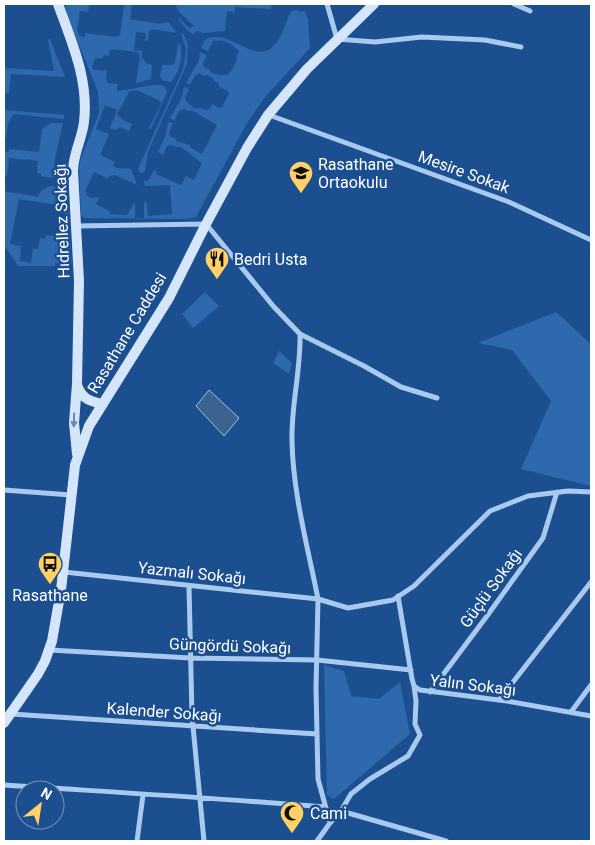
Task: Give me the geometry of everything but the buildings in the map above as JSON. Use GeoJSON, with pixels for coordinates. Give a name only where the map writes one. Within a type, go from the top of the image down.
{"type":"FeatureCollection","features":[{"type":"Feature","properties":{"kind":"street","name":"Hıdrellez Sokağı"},"geometry":{"type":"LineString","coordinates":[[58,4],[81,68],[85,86],[84,123],[73,163],[79,295],[74,430],[77,457]]}},
{"type":"Feature","properties":{"kind":"street"},"geometry":{"type":"LineString","coordinates":[[327,4],[337,39],[376,42],[422,37],[486,40],[521,47]]}},
{"type":"Feature","properties":{"kind":"street","name":"Rasathane Caddesi"},"geometry":{"type":"LineString","coordinates":[[7,718],[38,674],[49,650],[64,572],[77,457],[89,426],[168,298],[247,148],[268,115],[307,70],[374,4]]}},
{"type":"Feature","properties":{"kind":"street"},"geometry":{"type":"LineString","coordinates":[[514,4],[530,11]]}},
{"type":"Feature","properties":{"kind":"street","name":"Mesire Sokak"},"geometry":{"type":"LineString","coordinates":[[268,115],[509,202],[591,240]]}},
{"type":"Feature","properties":{"kind":"street"},"geometry":{"type":"LineString","coordinates":[[76,226],[206,224],[274,307],[300,334],[401,387],[437,398]]}},
{"type":"Feature","properties":{"kind":"street"},"geometry":{"type":"LineString","coordinates":[[300,334],[300,356],[294,398],[292,441],[297,491],[318,599],[318,779],[330,823]]}},
{"type":"Feature","properties":{"kind":"street"},"geometry":{"type":"LineString","coordinates":[[77,384],[84,398],[102,404]]}},
{"type":"Feature","properties":{"kind":"street"},"geometry":{"type":"LineString","coordinates":[[4,490],[72,495]]}},
{"type":"Feature","properties":{"kind":"street","name":"Yazmalı Sokağı"},"geometry":{"type":"LineString","coordinates":[[64,572],[318,599],[348,608],[393,600],[414,586],[490,511],[528,496],[568,491],[591,492]]}},
{"type":"Feature","properties":{"kind":"street","name":"Güçlü Sokağı"},"geometry":{"type":"LineString","coordinates":[[430,692],[543,538],[557,492]]}},
{"type":"Feature","properties":{"kind":"street"},"geometry":{"type":"LineString","coordinates":[[499,700],[591,582]]}},
{"type":"Feature","properties":{"kind":"street"},"geometry":{"type":"LineString","coordinates":[[189,586],[193,726],[204,841]]}},
{"type":"Feature","properties":{"kind":"street","name":"Yalın Sokağı"},"geometry":{"type":"LineString","coordinates":[[398,596],[414,686],[420,690],[499,700],[591,716]]}},
{"type":"Feature","properties":{"kind":"street","name":"Güngördü Sokağı"},"geometry":{"type":"LineString","coordinates":[[49,650],[190,658],[317,660],[411,670]]}},
{"type":"Feature","properties":{"kind":"street"},"geometry":{"type":"LineString","coordinates":[[571,712],[591,685]]}},
{"type":"Feature","properties":{"kind":"street"},"geometry":{"type":"LineString","coordinates":[[317,841],[341,811],[351,794],[370,779],[408,756],[420,735],[415,724],[416,701],[414,686]]}},
{"type":"Feature","properties":{"kind":"street","name":"Kalender Sokağı"},"geometry":{"type":"LineString","coordinates":[[7,718],[193,726],[317,734]]}},
{"type":"Feature","properties":{"kind":"street"},"geometry":{"type":"LineString","coordinates":[[4,785],[200,796],[325,806]]}},
{"type":"Feature","properties":{"kind":"street"},"geometry":{"type":"LineString","coordinates":[[137,841],[143,794]]}},
{"type":"Feature","properties":{"kind":"street"},"geometry":{"type":"LineString","coordinates":[[341,811],[446,841]]}},
{"type":"Feature","properties":{"kind":"shaded area"},"geometry":{"type":"Polygon","coordinates":[[[65,4],[89,4],[88,12],[80,11],[77,30],[79,36],[85,37],[85,33],[116,37],[120,35],[124,6],[122,4],[132,4],[130,19],[159,24],[168,22],[177,33],[152,29],[149,31],[148,40],[145,41],[146,33],[136,32],[134,50],[142,51],[142,57],[146,63],[152,65],[151,79],[136,83],[140,55],[137,52],[112,49],[109,51],[109,56],[104,55],[102,59],[94,60],[92,69],[103,71],[105,69],[107,71],[106,79],[108,83],[117,84],[117,91],[160,85],[164,86],[167,92],[151,129],[149,128],[161,104],[160,101],[137,90],[129,92],[117,114],[123,120],[132,124],[129,131],[120,127],[116,130],[110,128],[117,110],[105,105],[96,129],[109,134],[101,153],[102,156],[115,162],[113,166],[131,169],[137,185],[115,175],[109,176],[108,179],[94,172],[85,191],[86,195],[94,199],[95,197],[99,198],[96,204],[109,211],[110,214],[127,215],[135,202],[135,218],[144,218],[144,202],[147,202],[148,216],[172,214],[170,185],[145,186],[144,181],[149,180],[154,170],[157,172],[156,174],[181,185],[186,176],[194,180],[202,163],[179,146],[167,146],[163,155],[158,152],[166,134],[168,122],[173,123],[169,133],[170,136],[176,139],[176,141],[190,145],[191,148],[202,154],[217,125],[191,110],[184,109],[179,111],[174,121],[170,118],[182,97],[184,87],[189,89],[185,98],[187,102],[195,109],[210,109],[212,104],[220,108],[229,94],[228,91],[219,87],[219,83],[207,75],[204,76],[199,73],[195,75],[190,85],[186,83],[199,60],[200,52],[207,55],[203,63],[204,67],[210,70],[210,72],[220,75],[230,72],[237,60],[236,57],[239,51],[230,44],[220,40],[213,41],[208,51],[201,48],[205,40],[214,37],[223,38],[251,50],[260,52],[268,50],[276,43],[283,32],[291,11],[305,11],[308,20],[310,48],[266,96],[247,123],[196,217],[184,219],[85,218],[81,215],[79,168],[81,158],[99,113],[98,92],[67,15],[65,4]]]}},
{"type":"Feature","properties":{"kind":"shaded area"},"geometry":{"type":"Polygon","coordinates":[[[175,4],[271,4],[271,9],[235,7],[235,12],[227,11],[225,31],[203,33],[198,31],[193,34],[178,19],[189,28],[194,26],[180,13],[175,4]]]}},
{"type":"Feature","properties":{"kind":"shaded area"},"geometry":{"type":"Polygon","coordinates":[[[183,33],[188,46],[187,64],[148,152],[145,172],[140,173],[138,169],[183,69],[186,49],[181,34],[183,33]]]}},
{"type":"Feature","properties":{"kind":"shaded area"},"geometry":{"type":"Polygon","coordinates":[[[50,39],[65,77],[11,74],[9,93],[4,93],[4,68],[54,71],[48,40],[50,39]]]}},
{"type":"Feature","properties":{"kind":"shaded area"},"geometry":{"type":"Polygon","coordinates":[[[178,44],[180,44],[181,48],[181,58],[178,69],[171,82],[164,81],[160,77],[162,65],[173,65],[175,63],[178,44]]]}},
{"type":"Feature","properties":{"kind":"shaded area"},"geometry":{"type":"Polygon","coordinates":[[[4,110],[64,115],[64,119],[13,114],[8,124],[6,138],[4,137],[4,110]]]}},
{"type":"Feature","properties":{"kind":"shaded area"},"geometry":{"type":"Polygon","coordinates":[[[51,123],[63,123],[53,178],[41,176],[41,174],[37,173],[38,161],[9,158],[7,176],[4,176],[4,151],[9,152],[9,149],[39,152],[42,129],[51,123]]]}},
{"type":"Feature","properties":{"kind":"shaded area"},"geometry":{"type":"Polygon","coordinates":[[[51,186],[55,187],[56,205],[19,199],[10,244],[21,246],[20,261],[31,263],[33,248],[38,249],[40,238],[45,239],[46,235],[54,236],[55,233],[66,233],[63,192],[67,192],[72,264],[55,263],[55,266],[18,266],[4,245],[4,191],[38,197],[43,190],[51,186]]]}},
{"type":"Feature","properties":{"kind":"shaded area"},"geometry":{"type":"Polygon","coordinates":[[[205,292],[219,306],[193,328],[182,314],[205,292]]]}},
{"type":"Feature","properties":{"kind":"shaded area"},"geometry":{"type":"Polygon","coordinates":[[[556,312],[591,344],[591,486],[521,469],[551,401],[512,350],[478,343],[556,312]]]}},
{"type":"Feature","properties":{"kind":"shaded area"},"geometry":{"type":"Polygon","coordinates":[[[279,351],[292,363],[289,374],[273,363],[279,351]]]}},
{"type":"Feature","properties":{"kind":"shaded area"},"geometry":{"type":"Polygon","coordinates":[[[209,390],[239,418],[224,436],[196,406],[209,390]]]}},
{"type":"Feature","properties":{"kind":"shaded area"},"geometry":{"type":"Polygon","coordinates":[[[324,665],[344,671],[351,696],[379,699],[400,682],[410,734],[334,799],[327,795],[324,665]]]}},
{"type":"Feature","properties":{"kind":"place","name":"Rasathane Ortaokulu"},"geometry":{"type":"Point","coordinates":[301,194]}},
{"type":"Feature","properties":{"kind":"place","name":"Bedri Usta"},"geometry":{"type":"Point","coordinates":[217,280]}},
{"type":"Feature","properties":{"kind":"place","name":"Rasathane"},"geometry":{"type":"Point","coordinates":[50,585]}},
{"type":"Feature","properties":{"kind":"place","name":"Cami"},"geometry":{"type":"Point","coordinates":[292,834]}}]}
